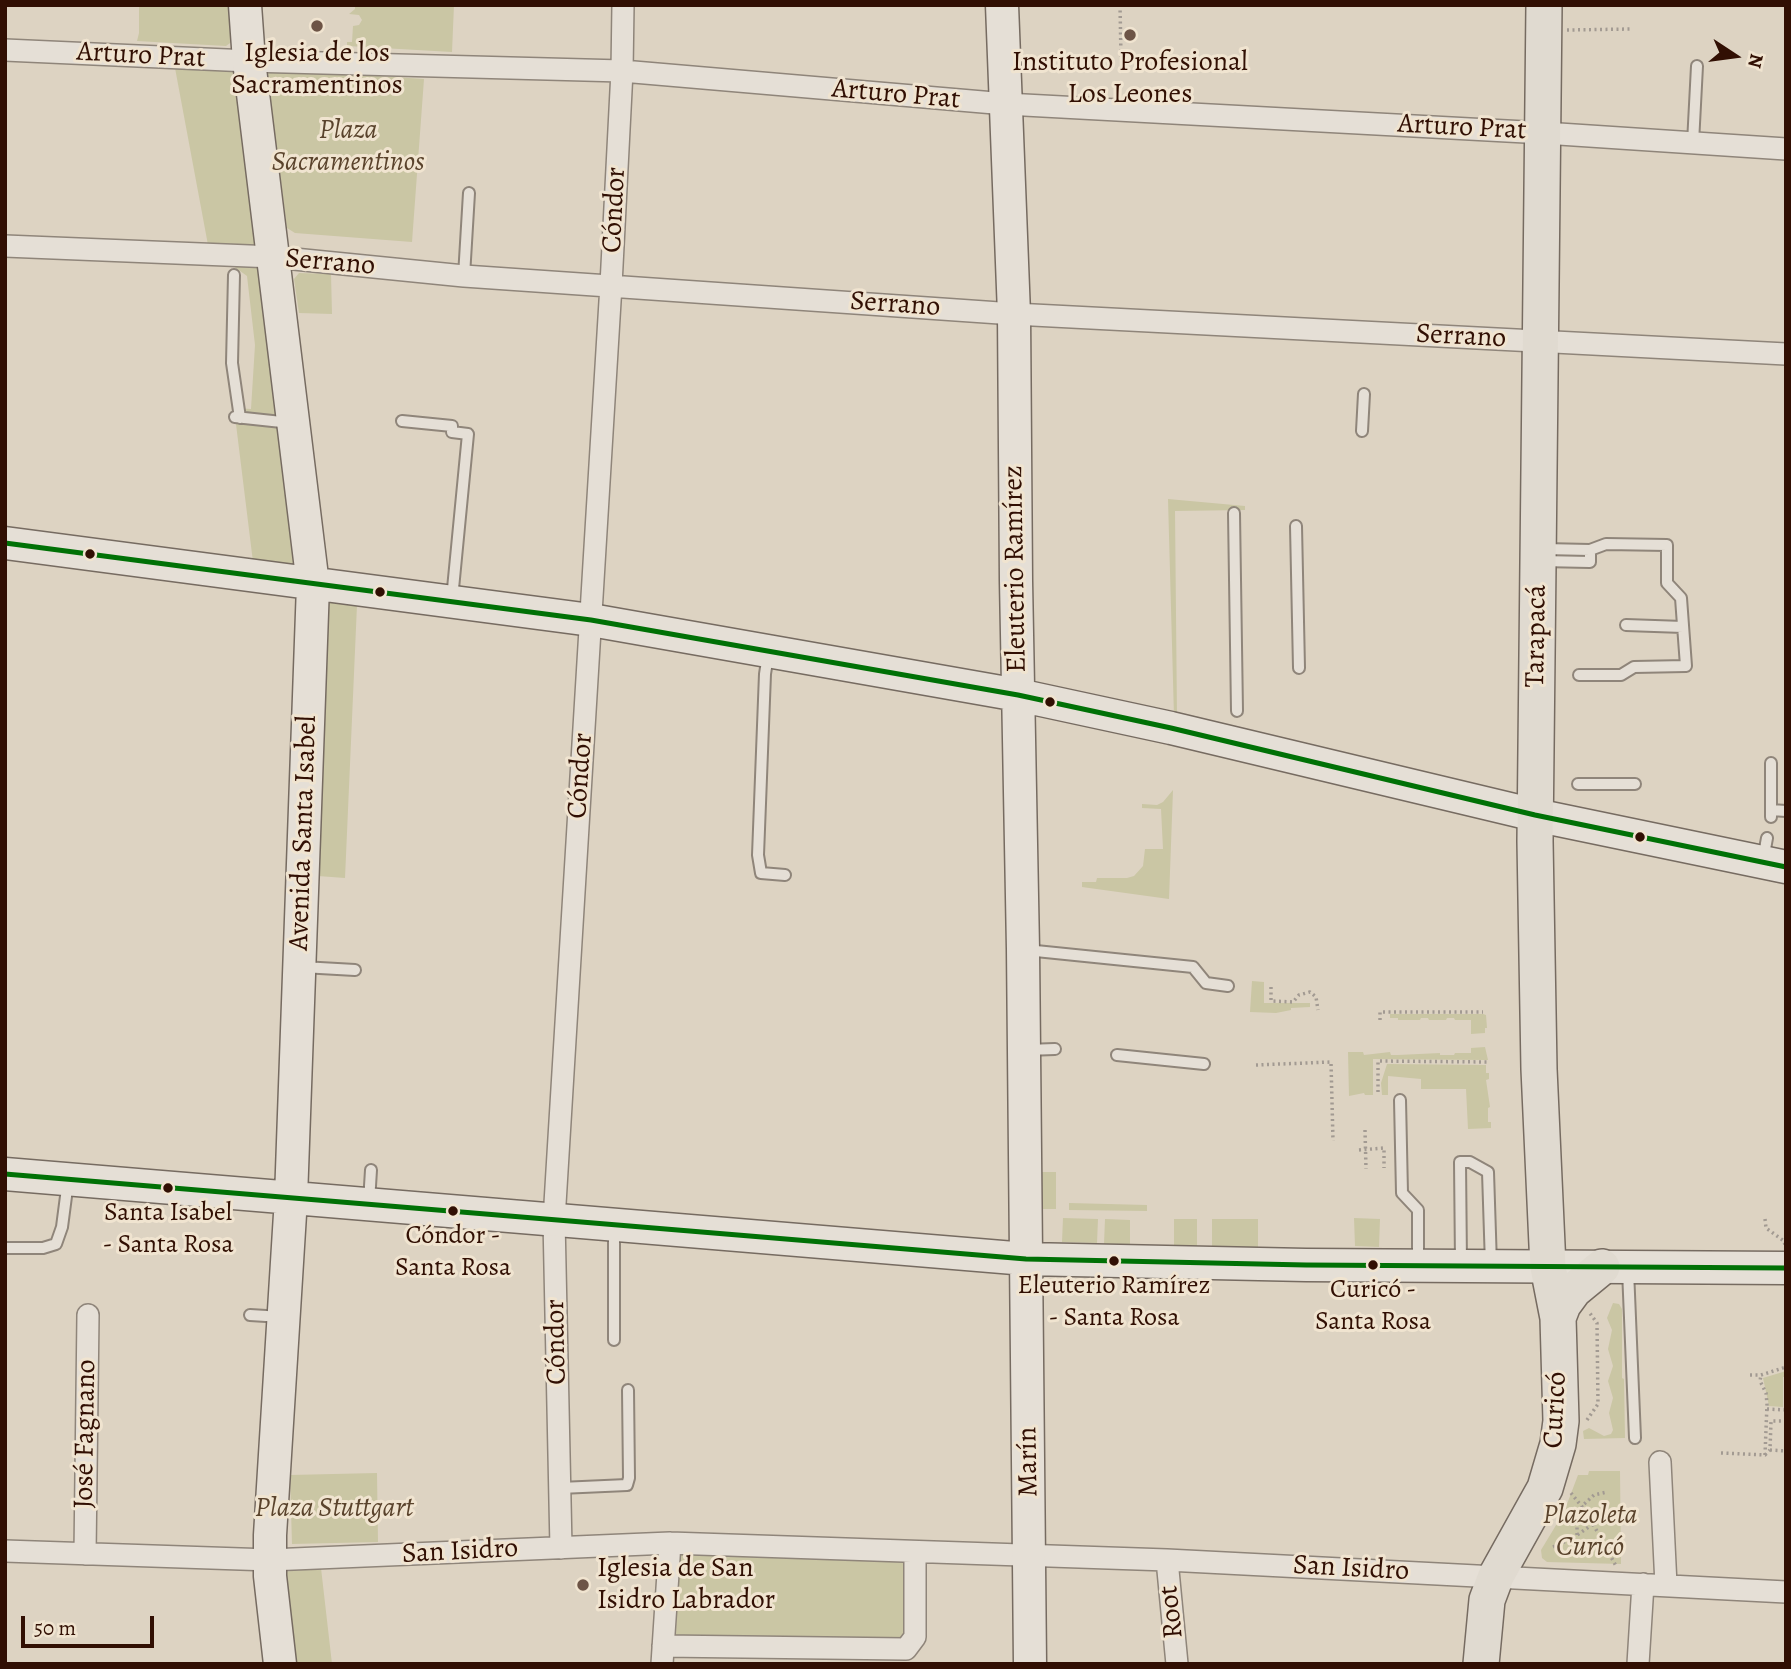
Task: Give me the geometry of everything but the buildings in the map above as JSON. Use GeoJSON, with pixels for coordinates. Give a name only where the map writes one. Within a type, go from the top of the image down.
{"type":"FeatureCollection","features":[{"type":"Feature","properties":{"kind":"main road","name":"Avenida Santa Isabel"},"geometry":{"type":"LineString","coordinates":[[245,5],[248,61],[313,585],[291,1199],[270,1560],[281,1664]]}},
{"type":"Feature","properties":{"kind":"main road","name":"Eleuterio Ramírez"},"geometry":{"type":"LineString","coordinates":[[1002,5],[1014,314],[1026,1259]]}},
{"type":"Feature","properties":{"kind":"main road","name":"Tarapacá"},"geometry":{"type":"LineString","coordinates":[[1544,17],[1535,815],[1539,1069],[1548,1267]]}},
{"type":"Feature","properties":{"kind":"main road"},"geometry":{"type":"LineString","coordinates":[[5,543],[591,620],[1017,695],[1236,737],[1535,815],[1772,856]]}},
{"type":"Feature","properties":{"kind":"main road"},"geometry":{"type":"LineString","coordinates":[[5,1174],[1026,1259],[1158,1264],[1786,1268]]}},
{"type":"Feature","properties":{"kind":"main road","name":"Marín"},"geometry":{"type":"LineString","coordinates":[[1026,1259],[1031,1664]]}},
{"type":"Feature","properties":{"kind":"main road","name":"Curicó"},"geometry":{"type":"LineString","coordinates":[[1481,1664],[1487,1600],[1512,1567],[1549,1477],[1560,1431],[1566,1304],[1548,1267]]}},
{"type":"Feature","properties":{"kind":"main road"},"geometry":{"type":"LineString","coordinates":[[1566,1304],[1615,1267]]}},
{"type":"Feature","properties":{"kind":"street","name":"Cóndor"},"geometry":{"type":"LineString","coordinates":[[561,1548],[554,1220],[611,285],[623,5]]}},
{"type":"Feature","properties":{"kind":"street","name":"Arturo Prat"},"geometry":{"type":"LineString","coordinates":[[5,50],[248,61],[622,71],[1006,104],[1786,149]]}},
{"type":"Feature","properties":{"kind":"street","name":"Serrano"},"geometry":{"type":"LineString","coordinates":[[5,247],[274,257],[464,276],[1368,339],[1542,341],[1786,354]]}},
{"type":"Feature","properties":{"kind":"street","name":"José Fagnano"},"geometry":{"type":"LineString","coordinates":[[85,1554],[88,1315]]}},
{"type":"Feature","properties":{"kind":"street"},"geometry":{"type":"LineString","coordinates":[[1660,1462],[1666,1585]]}},
{"type":"Feature","properties":{"kind":"street","name":"San Isidro"},"geometry":{"type":"LineString","coordinates":[[5,1550],[270,1560],[670,1543],[1167,1560],[1512,1567],[1634,1583],[1786,1592]]}},
{"type":"Feature","properties":{"kind":"street"},"geometry":{"type":"LineString","coordinates":[[670,1543],[662,1655],[906,1648],[915,1637],[915,1552]]}},
{"type":"Feature","properties":{"kind":"street","name":"Root"},"geometry":{"type":"LineString","coordinates":[[1167,1560],[1177,1664]]}},
{"type":"Feature","properties":{"kind":"street"},"geometry":{"type":"LineString","coordinates":[[1634,1583],[1638,1664]]}},
{"type":"Feature","properties":{"kind":"lane"},"geometry":{"type":"LineString","coordinates":[[1693,143],[1697,66]]}},
{"type":"Feature","properties":{"kind":"lane"},"geometry":{"type":"LineString","coordinates":[[464,276],[470,193]]}},
{"type":"Feature","properties":{"kind":"lane"},"geometry":{"type":"LineString","coordinates":[[234,275],[232,363],[238,418],[293,423]]}},
{"type":"Feature","properties":{"kind":"lane"},"geometry":{"type":"LineString","coordinates":[[1362,431],[1364,394]]}},
{"type":"Feature","properties":{"kind":"lane"},"geometry":{"type":"LineString","coordinates":[[402,421],[452,426],[452,432],[468,434],[457,567],[451,602]]}},
{"type":"Feature","properties":{"kind":"lane"},"geometry":{"type":"LineString","coordinates":[[1234,513],[1237,710]]}},
{"type":"Feature","properties":{"kind":"lane"},"geometry":{"type":"LineString","coordinates":[[1296,526],[1299,668]]}},
{"type":"Feature","properties":{"kind":"lane"},"geometry":{"type":"LineString","coordinates":[[1538,555],[1590,550],[1606,544],[1667,545],[1667,583],[1681,598],[1686,666],[1634,667],[1621,675],[1579,675]]}},
{"type":"Feature","properties":{"kind":"lane"},"geometry":{"type":"LineString","coordinates":[[1538,555],[1590,562],[1590,550]]}},
{"type":"Feature","properties":{"kind":"lane"},"geometry":{"type":"LineString","coordinates":[[1626,625],[1683,627]]}},
{"type":"Feature","properties":{"kind":"lane"},"geometry":{"type":"LineString","coordinates":[[768,652],[758,855],[761,873],[785,875]]}},
{"type":"Feature","properties":{"kind":"lane"},"geometry":{"type":"LineString","coordinates":[[1771,763],[1771,813],[1786,811]]}},
{"type":"Feature","properties":{"kind":"lane"},"geometry":{"type":"LineString","coordinates":[[1578,784],[1635,784]]}},
{"type":"Feature","properties":{"kind":"lane"},"geometry":{"type":"LineString","coordinates":[[1023,949],[1193,967],[1206,983],[1228,986]]}},
{"type":"Feature","properties":{"kind":"lane"},"geometry":{"type":"LineString","coordinates":[[299,967],[355,970]]}},
{"type":"Feature","properties":{"kind":"lane"},"geometry":{"type":"LineString","coordinates":[[1024,1050],[1055,1049]]}},
{"type":"Feature","properties":{"kind":"lane"},"geometry":{"type":"LineString","coordinates":[[1117,1055],[1204,1063]]}},
{"type":"Feature","properties":{"kind":"lane"},"geometry":{"type":"LineString","coordinates":[[1400,1100],[1402,1193],[1418,1210],[1418,1266]]}},
{"type":"Feature","properties":{"kind":"lane"},"geometry":{"type":"LineString","coordinates":[[1460,1162],[1470,1162],[1488,1172],[1476,1266],[1460,1162]]}},
{"type":"Feature","properties":{"kind":"lane"},"geometry":{"type":"LineString","coordinates":[[369,1205],[371,1170]]}},
{"type":"Feature","properties":{"kind":"lane"},"geometry":{"type":"LineString","coordinates":[[5,1248],[43,1248],[56,1244],[62,1227],[68,1180]]}},
{"type":"Feature","properties":{"kind":"lane"},"geometry":{"type":"LineString","coordinates":[[614,1225],[614,1340]]}},
{"type":"Feature","properties":{"kind":"lane"},"geometry":{"type":"LineString","coordinates":[[1615,1267],[1635,1438]]}},
{"type":"Feature","properties":{"kind":"lane"},"geometry":{"type":"LineString","coordinates":[[250,1315],[284,1317]]}},
{"type":"Feature","properties":{"kind":"lane"},"geometry":{"type":"LineString","coordinates":[[560,1488],[626,1485],[629,1478],[628,1390]]}},
{"type":"Feature","properties":{"kind":"path"},"geometry":{"type":"LineString","coordinates":[[1120,5],[1121,57]]}},
{"type":"Feature","properties":{"kind":"path"},"geometry":{"type":"LineString","coordinates":[[1544,17],[1631,29]]}},
{"type":"Feature","properties":{"kind":"path"},"geometry":{"type":"LineString","coordinates":[[1271,987],[1271,1001],[1293,1002],[1299,995],[1310,992],[1317,997],[1318,1010]]}},
{"type":"Feature","properties":{"kind":"path"},"geometry":{"type":"LineString","coordinates":[[1380,1020],[1380,1012],[1483,1012]]}},
{"type":"Feature","properties":{"kind":"path"},"geometry":{"type":"LineString","coordinates":[[1378,1092],[1378,1061],[1488,1062]]}},
{"type":"Feature","properties":{"kind":"path"},"geometry":{"type":"LineString","coordinates":[[1256,1065],[1331,1062],[1333,1141]]}},
{"type":"Feature","properties":{"kind":"path"},"geometry":{"type":"LineString","coordinates":[[1365,1130],[1366,1169]]}},
{"type":"Feature","properties":{"kind":"path"},"geometry":{"type":"LineString","coordinates":[[1359,1150],[1384,1148],[1384,1168]]}},
{"type":"Feature","properties":{"kind":"path"},"geometry":{"type":"LineString","coordinates":[[1560,1431],[1585,1423],[1598,1404],[1598,1323],[1566,1304]]}},
{"type":"Feature","properties":{"kind":"path"},"geometry":{"type":"LineString","coordinates":[[1750,1375],[1761,1375],[1786,1367]]}},
{"type":"Feature","properties":{"kind":"path"},"geometry":{"type":"LineString","coordinates":[[1761,1375],[1760,1381],[1766,1393],[1765,1455]]}},
{"type":"Feature","properties":{"kind":"path"},"geometry":{"type":"LineString","coordinates":[[1766,1409],[1786,1410]]}},
{"type":"Feature","properties":{"kind":"path"},"geometry":{"type":"LineString","coordinates":[[1721,1453],[1765,1455],[1770,1450],[1771,1421],[1786,1421]]}},
{"type":"Feature","properties":{"kind":"path"},"geometry":{"type":"LineString","coordinates":[[1770,1450],[1786,1451]]}},
{"type":"Feature","properties":{"kind":"path"},"geometry":{"type":"LineString","coordinates":[[1549,1477],[1572,1494],[1582,1506],[1634,1583]]}},
{"type":"Feature","properties":{"kind":"path"},"geometry":{"type":"LineString","coordinates":[[1577,1535],[1577,1520],[1582,1506],[1594,1495],[1606,1493]]}},
{"type":"Feature","properties":{"kind":"path"},"geometry":{"type":"LineString","coordinates":[[1553,1547],[1593,1524]]}},
{"type":"Feature","properties":{"kind":"green space"},"geometry":{"type":"Polygon","coordinates":[[[139,5],[237,5],[237,38],[226,46],[137,41],[139,5]]]}},
{"type":"Feature","properties":{"kind":"green space"},"geometry":{"type":"Polygon","coordinates":[[[355,5],[454,5],[452,52],[347,46],[347,42],[352,42],[353,26],[359,25],[362,20],[359,15],[349,14],[355,9],[355,5]]]}},
{"type":"Feature","properties":{"kind":"green space"},"geometry":{"type":"Polygon","coordinates":[[[236,67],[265,247],[208,245],[175,68],[236,67]]]}},
{"type":"Feature","properties":{"kind":"green space","name":"Plaza Sacramentinos"},"geometry":{"type":"Polygon","coordinates":[[[272,69],[424,79],[412,242],[295,233],[287,228],[267,73],[272,69]]]}},
{"type":"Feature","properties":{"kind":"green space"},"geometry":{"type":"Polygon","coordinates":[[[229,263],[256,263],[267,275],[297,564],[292,569],[253,562],[234,408],[251,409],[255,345],[247,276],[229,263]]]}},
{"type":"Feature","properties":{"kind":"green space"},"geometry":{"type":"Polygon","coordinates":[[[299,273],[331,274],[332,314],[299,313],[294,279],[299,273]]]}},
{"type":"Feature","properties":{"kind":"green space"},"geometry":{"type":"Polygon","coordinates":[[[1168,499],[1245,506],[1245,510],[1175,511],[1177,717],[1174,717],[1168,499]]]}},
{"type":"Feature","properties":{"kind":"green space"},"geometry":{"type":"Polygon","coordinates":[[[325,601],[357,605],[345,878],[318,876],[325,601]]]}},
{"type":"Feature","properties":{"kind":"green space"},"geometry":{"type":"Polygon","coordinates":[[[1173,790],[1169,899],[1082,887],[1082,882],[1096,882],[1097,878],[1134,876],[1143,866],[1145,849],[1163,849],[1161,809],[1142,808],[1142,804],[1157,805],[1173,790]]]}},
{"type":"Feature","properties":{"kind":"green space"},"geometry":{"type":"Polygon","coordinates":[[[1252,981],[1264,982],[1264,1003],[1310,1003],[1310,1007],[1291,1008],[1276,1013],[1250,1012],[1252,981]]]}},
{"type":"Feature","properties":{"kind":"green space"},"geometry":{"type":"Polygon","coordinates":[[[1390,1014],[1483,1014],[1486,1015],[1487,1028],[1485,1033],[1471,1034],[1471,1020],[1398,1020],[1390,1018],[1390,1014]]]}},
{"type":"Feature","properties":{"kind":"green space"},"geometry":{"type":"Polygon","coordinates":[[[1485,1047],[1488,1060],[1373,1059],[1373,1095],[1364,1093],[1349,1096],[1348,1052],[1363,1052],[1364,1055],[1390,1052],[1391,1055],[1454,1055],[1471,1053],[1471,1048],[1485,1047]]]}},
{"type":"Feature","properties":{"kind":"green space"},"geometry":{"type":"Polygon","coordinates":[[[1387,1064],[1486,1065],[1486,1073],[1489,1073],[1489,1079],[1486,1080],[1490,1107],[1488,1122],[1491,1122],[1491,1128],[1468,1129],[1466,1089],[1421,1089],[1421,1079],[1388,1076],[1388,1095],[1382,1095],[1381,1083],[1387,1064]]]}},
{"type":"Feature","properties":{"kind":"green space"},"geometry":{"type":"Polygon","coordinates":[[[1040,1172],[1056,1172],[1056,1209],[1040,1209],[1040,1172]]]}},
{"type":"Feature","properties":{"kind":"green space"},"geometry":{"type":"Polygon","coordinates":[[[1069,1203],[1147,1205],[1147,1211],[1069,1210],[1069,1203]]]}},
{"type":"Feature","properties":{"kind":"green space"},"geometry":{"type":"Polygon","coordinates":[[[1063,1218],[1098,1219],[1097,1243],[1062,1242],[1063,1218]]]}},
{"type":"Feature","properties":{"kind":"green space"},"geometry":{"type":"Polygon","coordinates":[[[1354,1218],[1380,1219],[1379,1247],[1355,1246],[1354,1218]]]}},
{"type":"Feature","properties":{"kind":"green space"},"geometry":{"type":"Polygon","coordinates":[[[1105,1219],[1130,1220],[1130,1245],[1104,1244],[1105,1219]]]}},
{"type":"Feature","properties":{"kind":"green space"},"geometry":{"type":"Polygon","coordinates":[[[1174,1219],[1197,1219],[1197,1246],[1174,1246],[1174,1219]]]}},
{"type":"Feature","properties":{"kind":"green space"},"geometry":{"type":"Polygon","coordinates":[[[1212,1219],[1258,1219],[1258,1247],[1212,1247],[1212,1219]]]}},
{"type":"Feature","properties":{"kind":"green space"},"geometry":{"type":"Polygon","coordinates":[[[1613,1303],[1619,1304],[1622,1309],[1625,1438],[1584,1439],[1583,1431],[1589,1428],[1604,1436],[1611,1434],[1613,1430],[1609,1413],[1613,1398],[1608,1381],[1613,1366],[1608,1349],[1612,1330],[1607,1318],[1613,1303]]]}},
{"type":"Feature","properties":{"kind":"green space"},"geometry":{"type":"Polygon","coordinates":[[[1786,1371],[1786,1377],[1783,1377],[1783,1407],[1769,1406],[1763,1378],[1786,1371]]]}},
{"type":"Feature","properties":{"kind":"green space","name":"Plazoleta Curicó"},"geometry":{"type":"Polygon","coordinates":[[[1589,1471],[1620,1471],[1621,1564],[1547,1562],[1542,1558],[1541,1550],[1564,1512],[1578,1475],[1588,1475],[1589,1471]]]}},
{"type":"Feature","properties":{"kind":"green space","name":"Plaza Stuttgart"},"geometry":{"type":"Polygon","coordinates":[[[377,1473],[378,1542],[292,1544],[290,1475],[377,1473]]]}},
{"type":"Feature","properties":{"kind":"green space"},"geometry":{"type":"Polygon","coordinates":[[[678,1555],[910,1559],[909,1638],[676,1638],[678,1555]]]}},
{"type":"Feature","properties":{"kind":"green space"},"geometry":{"type":"Polygon","coordinates":[[[321,1568],[332,1664],[293,1664],[282,1572],[321,1568]]]}},
{"type":"Feature","properties":{"kind":"transit line"},"geometry":{"type":"LineString","coordinates":[[5,543],[591,620],[1018,695],[1171,728],[1535,815],[1786,867]]}},
{"type":"Feature","properties":{"kind":"transit line"},"geometry":{"type":"LineString","coordinates":[[5,1174],[1026,1259],[1306,1265],[1786,1268]]}},
{"type":"Feature","properties":{"kind":"place","name":"Iglesia de los Sacramentinos"},"geometry":{"type":"Point","coordinates":[317,26]}},
{"type":"Feature","properties":{"kind":"place","name":"Instituto Profesional Los Leones"},"geometry":{"type":"Point","coordinates":[1130,35]}},
{"type":"Feature","properties":{"kind":"place","name":"Santa Isabel - Santa Rosa"},"geometry":{"type":"Point","coordinates":[168,1188]}},
{"type":"Feature","properties":{"kind":"place","name":"Cóndor - Santa Rosa"},"geometry":{"type":"Point","coordinates":[453,1211]}},
{"type":"Feature","properties":{"kind":"place","name":"Eleuterio Ramírez - Santa Rosa"},"geometry":{"type":"Point","coordinates":[1114,1261]}},
{"type":"Feature","properties":{"kind":"place","name":"Curicó - Santa Rosa"},"geometry":{"type":"Point","coordinates":[1373,1265]}},
{"type":"Feature","properties":{"kind":"place","name":"Iglesia de San Isidro Labrador"},"geometry":{"type":"Point","coordinates":[583,1585]}}]}
